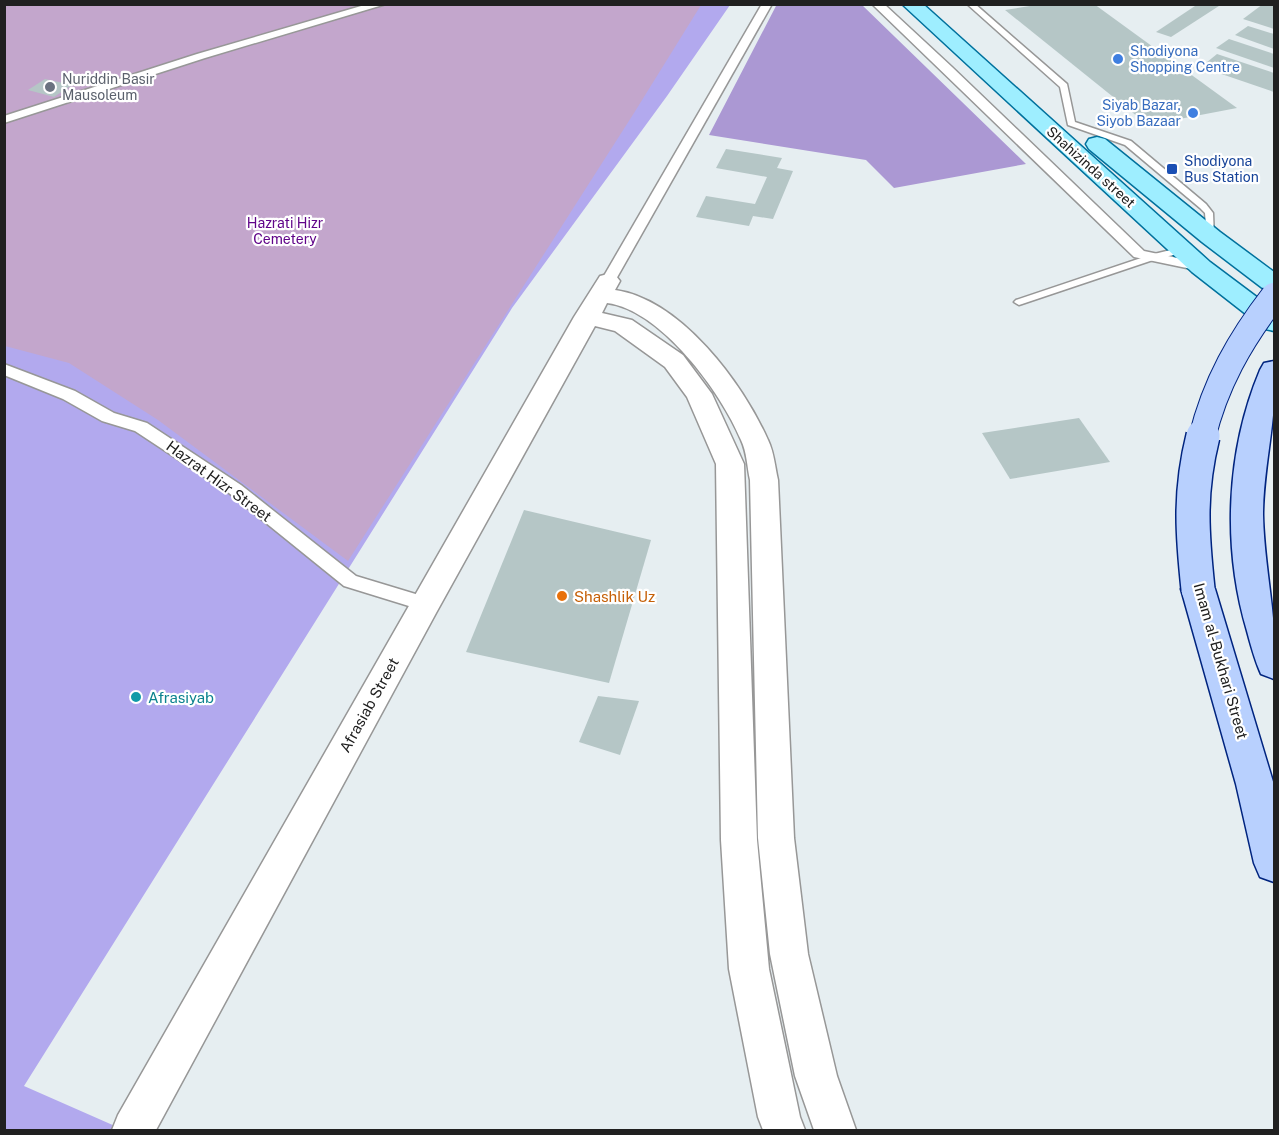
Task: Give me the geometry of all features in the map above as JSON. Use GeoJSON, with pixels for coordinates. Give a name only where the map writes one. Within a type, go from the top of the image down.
{"type":"FeatureCollection","features":[{"type":"Feature","properties":{"kind":"main road","name":"Shahizinda street"},"geometry":{"type":"LineString","coordinates":[[911,4],[1201,267],[1275,323]]}},
{"type":"Feature","properties":{"kind":"main road","name":"Shahizinda street"},"geometry":{"type":"LineString","coordinates":[[938,4],[1071,123],[1211,237],[1275,284]]}},
{"type":"Feature","properties":{"kind":"main road","name":"Imam al-Bukhari Street"},"geometry":{"type":"LineString","coordinates":[[1275,296],[1251,325],[1225,366],[1213,395],[1204,427],[1192,495],[1193,539],[1198,589],[1256,784],[1275,863]]}},
{"type":"Feature","properties":{"kind":"main road"},"geometry":{"type":"LineString","coordinates":[[1275,370],[1255,434],[1248,520],[1255,596],[1275,664]]}},
{"type":"Feature","properties":{"kind":"street"},"geometry":{"type":"LineString","coordinates":[[4,120],[201,56],[381,4]]}},
{"type":"Feature","properties":{"kind":"street"},"geometry":{"type":"LineString","coordinates":[[598,298],[767,4]]}},
{"type":"Feature","properties":{"kind":"street"},"geometry":{"type":"LineString","coordinates":[[878,4],[1139,255],[1201,267]]}},
{"type":"Feature","properties":{"kind":"street"},"geometry":{"type":"LineString","coordinates":[[598,298],[622,326],[644,338],[674,361],[699,394],[730,464],[739,840],[749,969],[784,1131]]}},
{"type":"Feature","properties":{"kind":"street"},"geometry":{"type":"LineString","coordinates":[[598,298],[631,301],[681,337],[707,364],[725,389],[756,442],[764,480],[776,838],[789,954],[816,1076],[834,1131]]}},
{"type":"Feature","properties":{"kind":"street","name":"Afrasiab Street"},"geometry":{"type":"LineString","coordinates":[[133,1131],[425,604],[598,298]]}},
{"type":"Feature","properties":{"kind":"street","name":"Hazrat Hizr Street"},"geometry":{"type":"LineString","coordinates":[[4,369],[69,395],[108,417],[141,427],[235,489],[350,581],[425,604]]}},
{"type":"Feature","properties":{"kind":"lane"},"geometry":{"type":"LineString","coordinates":[[970,4],[1064,86],[1071,123]]}},
{"type":"Feature","properties":{"kind":"lane"},"geometry":{"type":"LineString","coordinates":[[1019,302],[1153,257],[1183,250]]}},
{"type":"Feature","properties":{"kind":"green space","name":"Hazrati Hizr Cemetery"},"geometry":{"type":"Polygon","coordinates":[[[4,5],[701,5],[348,561],[158,420],[69,363],[5,346],[4,5]]]}},
{"type":"Feature","properties":{"kind":"green space","name":"Hazrati Hizr Cemetery"},"geometry":{"type":"Polygon","coordinates":[[[5,5],[730,5],[667,96],[512,308],[24,1086],[124,1130],[5,1130],[5,5]]]}},
{"type":"Feature","properties":{"kind":"shaded area"},"geometry":{"type":"Polygon","coordinates":[[[777,4],[862,5],[1026,164],[894,188],[866,160],[709,135],[777,4]]]}},
{"type":"Feature","properties":{"kind":"building","name":"Shodiyona Shopping Centre"},"geometry":{"type":"Polygon","coordinates":[[[1042,4],[1094,4],[1237,108],[1148,125],[1005,10],[1042,4]]]}},
{"type":"Feature","properties":{"kind":"building"},"geometry":{"type":"Polygon","coordinates":[[[1198,4],[1222,4],[1171,37],[1156,32],[1198,4]]]}},
{"type":"Feature","properties":{"kind":"building"},"geometry":{"type":"Polygon","coordinates":[[[1263,4],[1274,4],[1274,29],[1243,19],[1263,4]]]}},
{"type":"Feature","properties":{"kind":"building"},"geometry":{"type":"Polygon","coordinates":[[[1248,26],[1274,34],[1274,49],[1235,35],[1248,26]]]}},
{"type":"Feature","properties":{"kind":"building"},"geometry":{"type":"Polygon","coordinates":[[[1229,39],[1274,54],[1274,68],[1216,48],[1229,39]]]}},
{"type":"Feature","properties":{"kind":"building"},"geometry":{"type":"Polygon","coordinates":[[[1217,54],[1274,73],[1274,92],[1201,67],[1217,54]]]}},
{"type":"Feature","properties":{"kind":"building","name":"Nuriddin Basir Mausoleum"},"geometry":{"type":"Polygon","coordinates":[[[45,79],[72,85],[54,97],[28,90],[45,79]]]}},
{"type":"Feature","properties":{"kind":"building"},"geometry":{"type":"Polygon","coordinates":[[[726,149],[782,158],[777,168],[793,171],[773,219],[753,216],[749,226],[696,217],[706,196],[755,204],[767,177],[716,168],[726,149]]]}},
{"type":"Feature","properties":{"kind":"building"},"geometry":{"type":"Polygon","coordinates":[[[1079,418],[1110,462],[1010,479],[982,433],[1079,418]]]}},
{"type":"Feature","properties":{"kind":"building","name":"Shashlik Uz"},"geometry":{"type":"Polygon","coordinates":[[[524,510],[651,540],[609,683],[466,652],[524,510]]]}},
{"type":"Feature","properties":{"kind":"building"},"geometry":{"type":"Polygon","coordinates":[[[598,696],[639,701],[620,755],[579,742],[598,696]]]}},
{"type":"Feature","properties":{"kind":"place","name":"Shodiyona Shopping Centre"},"geometry":{"type":"Point","coordinates":[1118,59]}},
{"type":"Feature","properties":{"kind":"place","name":"Nuriddin Basir Mausoleum"},"geometry":{"type":"Point","coordinates":[50,87]}},
{"type":"Feature","properties":{"kind":"place","name":"Siyab Bazar, Siyob Bazaar"},"geometry":{"type":"Point","coordinates":[1193,113]}},
{"type":"Feature","properties":{"kind":"place","name":"Shodiyona Bus Station"},"geometry":{"type":"Point","coordinates":[1172,169]}},
{"type":"Feature","properties":{"kind":"place","name":"Shashlik Uz"},"geometry":{"type":"Point","coordinates":[562,596]}},
{"type":"Feature","properties":{"kind":"place","name":"Afrasiyab"},"geometry":{"type":"Point","coordinates":[136,697]}}]}
